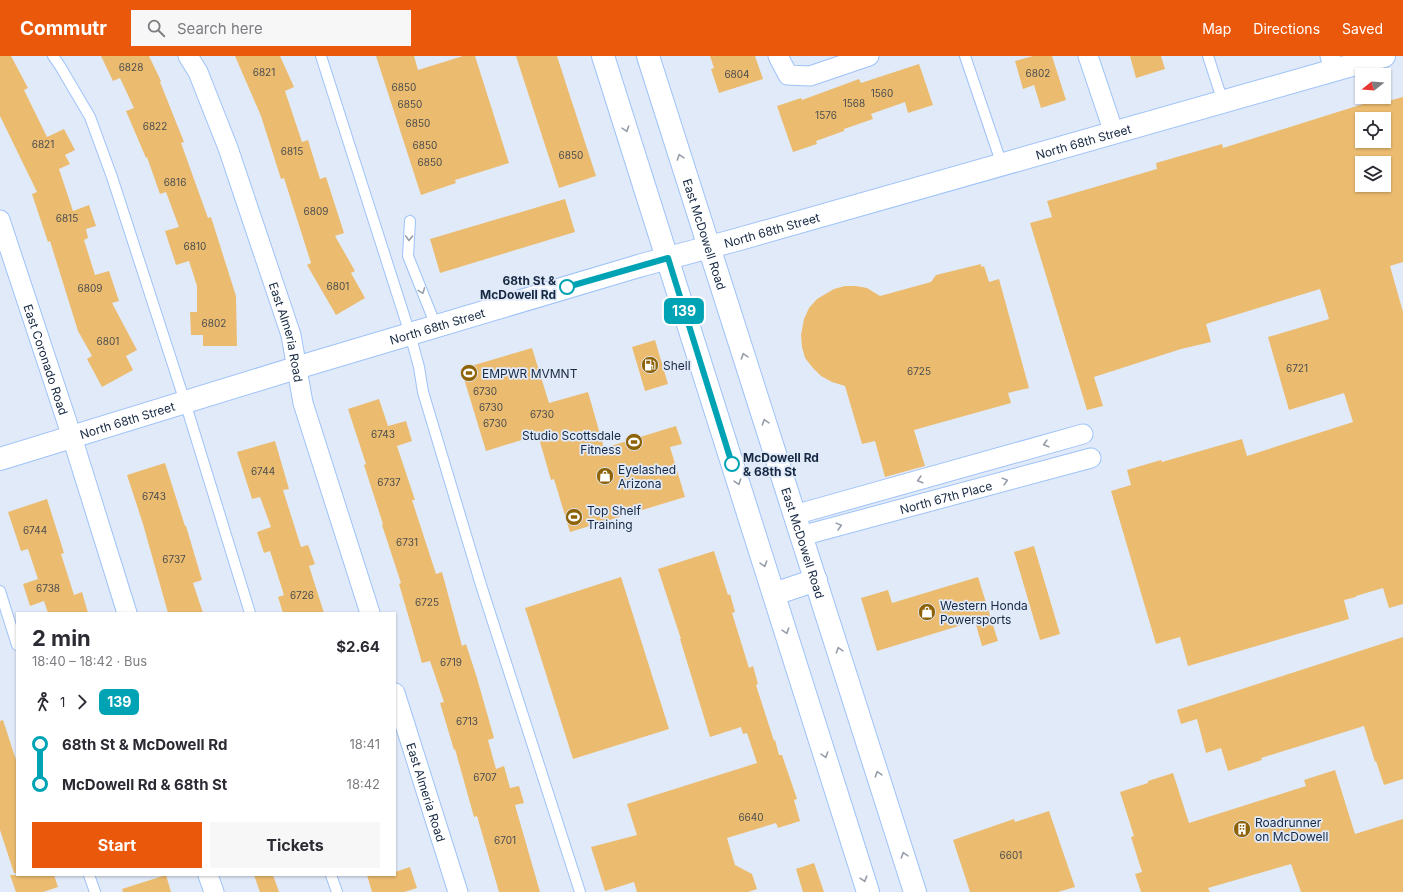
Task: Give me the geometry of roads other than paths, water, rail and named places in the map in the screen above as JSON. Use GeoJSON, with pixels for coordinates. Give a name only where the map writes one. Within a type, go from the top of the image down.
{"type":"FeatureCollection","features":[{"type":"Feature","properties":{"kind":"main road"},"geometry":{"type":"LineString","coordinates":[[603,56],[868,892]]}},
{"type":"Feature","properties":{"kind":"main road","name":"East McDowell Road"},"geometry":{"type":"LineString","coordinates":[[648,56],[915,892]]}},
{"type":"Feature","properties":{"kind":"main road","name":"North 68th Street"},"geometry":{"type":"LineString","coordinates":[[0,459],[296,368],[668,258],[1223,102],[1333,63],[1384,56]]}},
{"type":"Feature","properties":{"kind":"main road"},"geometry":{"type":"LineString","coordinates":[[774,594],[816,580]]}},
{"type":"Feature","properties":{"kind":"street","name":"East Almeria Road"},"geometry":{"type":"LineString","coordinates":[[188,56],[198,72],[230,156],[291,335],[303,403],[370,612]]}},
{"type":"Feature","properties":{"kind":"street"},"geometry":{"type":"LineString","coordinates":[[778,56],[788,75],[810,76],[869,56]]}},
{"type":"Feature","properties":{"kind":"street"},"geometry":{"type":"LineString","coordinates":[[1088,56],[1114,133]]}},
{"type":"Feature","properties":{"kind":"street","name":"East Coronado Road"},"geometry":{"type":"LineString","coordinates":[[0,220],[72,437],[127,612]]}},
{"type":"Feature","properties":{"kind":"street","name":"North 67th Place"},"geometry":{"type":"LineString","coordinates":[[794,515],[1083,434]]}},
{"type":"Feature","properties":{"kind":"street","name":"North 67th Place"},"geometry":{"type":"LineString","coordinates":[[801,536],[1090,458]]}},
{"type":"Feature","properties":{"kind":"street","name":"East Almeria Road"},"geometry":{"type":"LineString","coordinates":[[396,695],[458,892]]}},
{"type":"Feature","properties":{"kind":"street"},"geometry":{"type":"LineString","coordinates":[[208,876],[214,892]]}},
{"type":"Feature","properties":{"kind":"lane"},"geometry":{"type":"LineString","coordinates":[[53,56],[90,117],[112,177],[185,402],[250,612]]}},
{"type":"Feature","properties":{"kind":"lane"},"geometry":{"type":"LineString","coordinates":[[321,56],[410,334],[419,367],[423,392],[481,585],[580,892]]}},
{"type":"Feature","properties":{"kind":"lane"},"geometry":{"type":"LineString","coordinates":[[966,56],[1002,165]]}},
{"type":"Feature","properties":{"kind":"lane"},"geometry":{"type":"LineString","coordinates":[[1208,56],[1223,102]]}},
{"type":"Feature","properties":{"kind":"lane"},"geometry":{"type":"LineString","coordinates":[[410,221],[408,256],[436,326]]}},
{"type":"Feature","properties":{"kind":"lane"},"geometry":{"type":"LineString","coordinates":[[0,591],[16,642]]}},
{"type":"Feature","properties":{"kind":"lane"},"geometry":{"type":"LineString","coordinates":[[89,876],[95,892]]}},
{"type":"Feature","properties":{"kind":"lane"},"geometry":{"type":"LineString","coordinates":[[332,876],[337,892]]}},
{"type":"Feature","properties":{"kind":"place","name":"68th St & McDowell Rd"},"geometry":{"type":"Point","coordinates":[567,287]}},
{"type":"Feature","properties":{"kind":"place","name":"Shell"},"geometry":{"type":"Point","coordinates":[650,365]}},
{"type":"Feature","properties":{"kind":"place","name":"EMPWR MVMNT"},"geometry":{"type":"Point","coordinates":[469,373]}},
{"type":"Feature","properties":{"kind":"place","name":"Studio Scottsdale Fitness"},"geometry":{"type":"Point","coordinates":[634,442]}},
{"type":"Feature","properties":{"kind":"place","name":"McDowell Rd & 68th St"},"geometry":{"type":"Point","coordinates":[732,464]}},
{"type":"Feature","properties":{"kind":"place","name":"Eyelashed Arizona"},"geometry":{"type":"Point","coordinates":[605,476]}},
{"type":"Feature","properties":{"kind":"place","name":"Top Shelf Training"},"geometry":{"type":"Point","coordinates":[574,517]}},
{"type":"Feature","properties":{"kind":"place","name":"Western Honda Powersports"},"geometry":{"type":"Point","coordinates":[927,612]}},
{"type":"Feature","properties":{"kind":"place","name":"Roadrunner on McDowell"},"geometry":{"type":"Point","coordinates":[1242,829]}}]}
